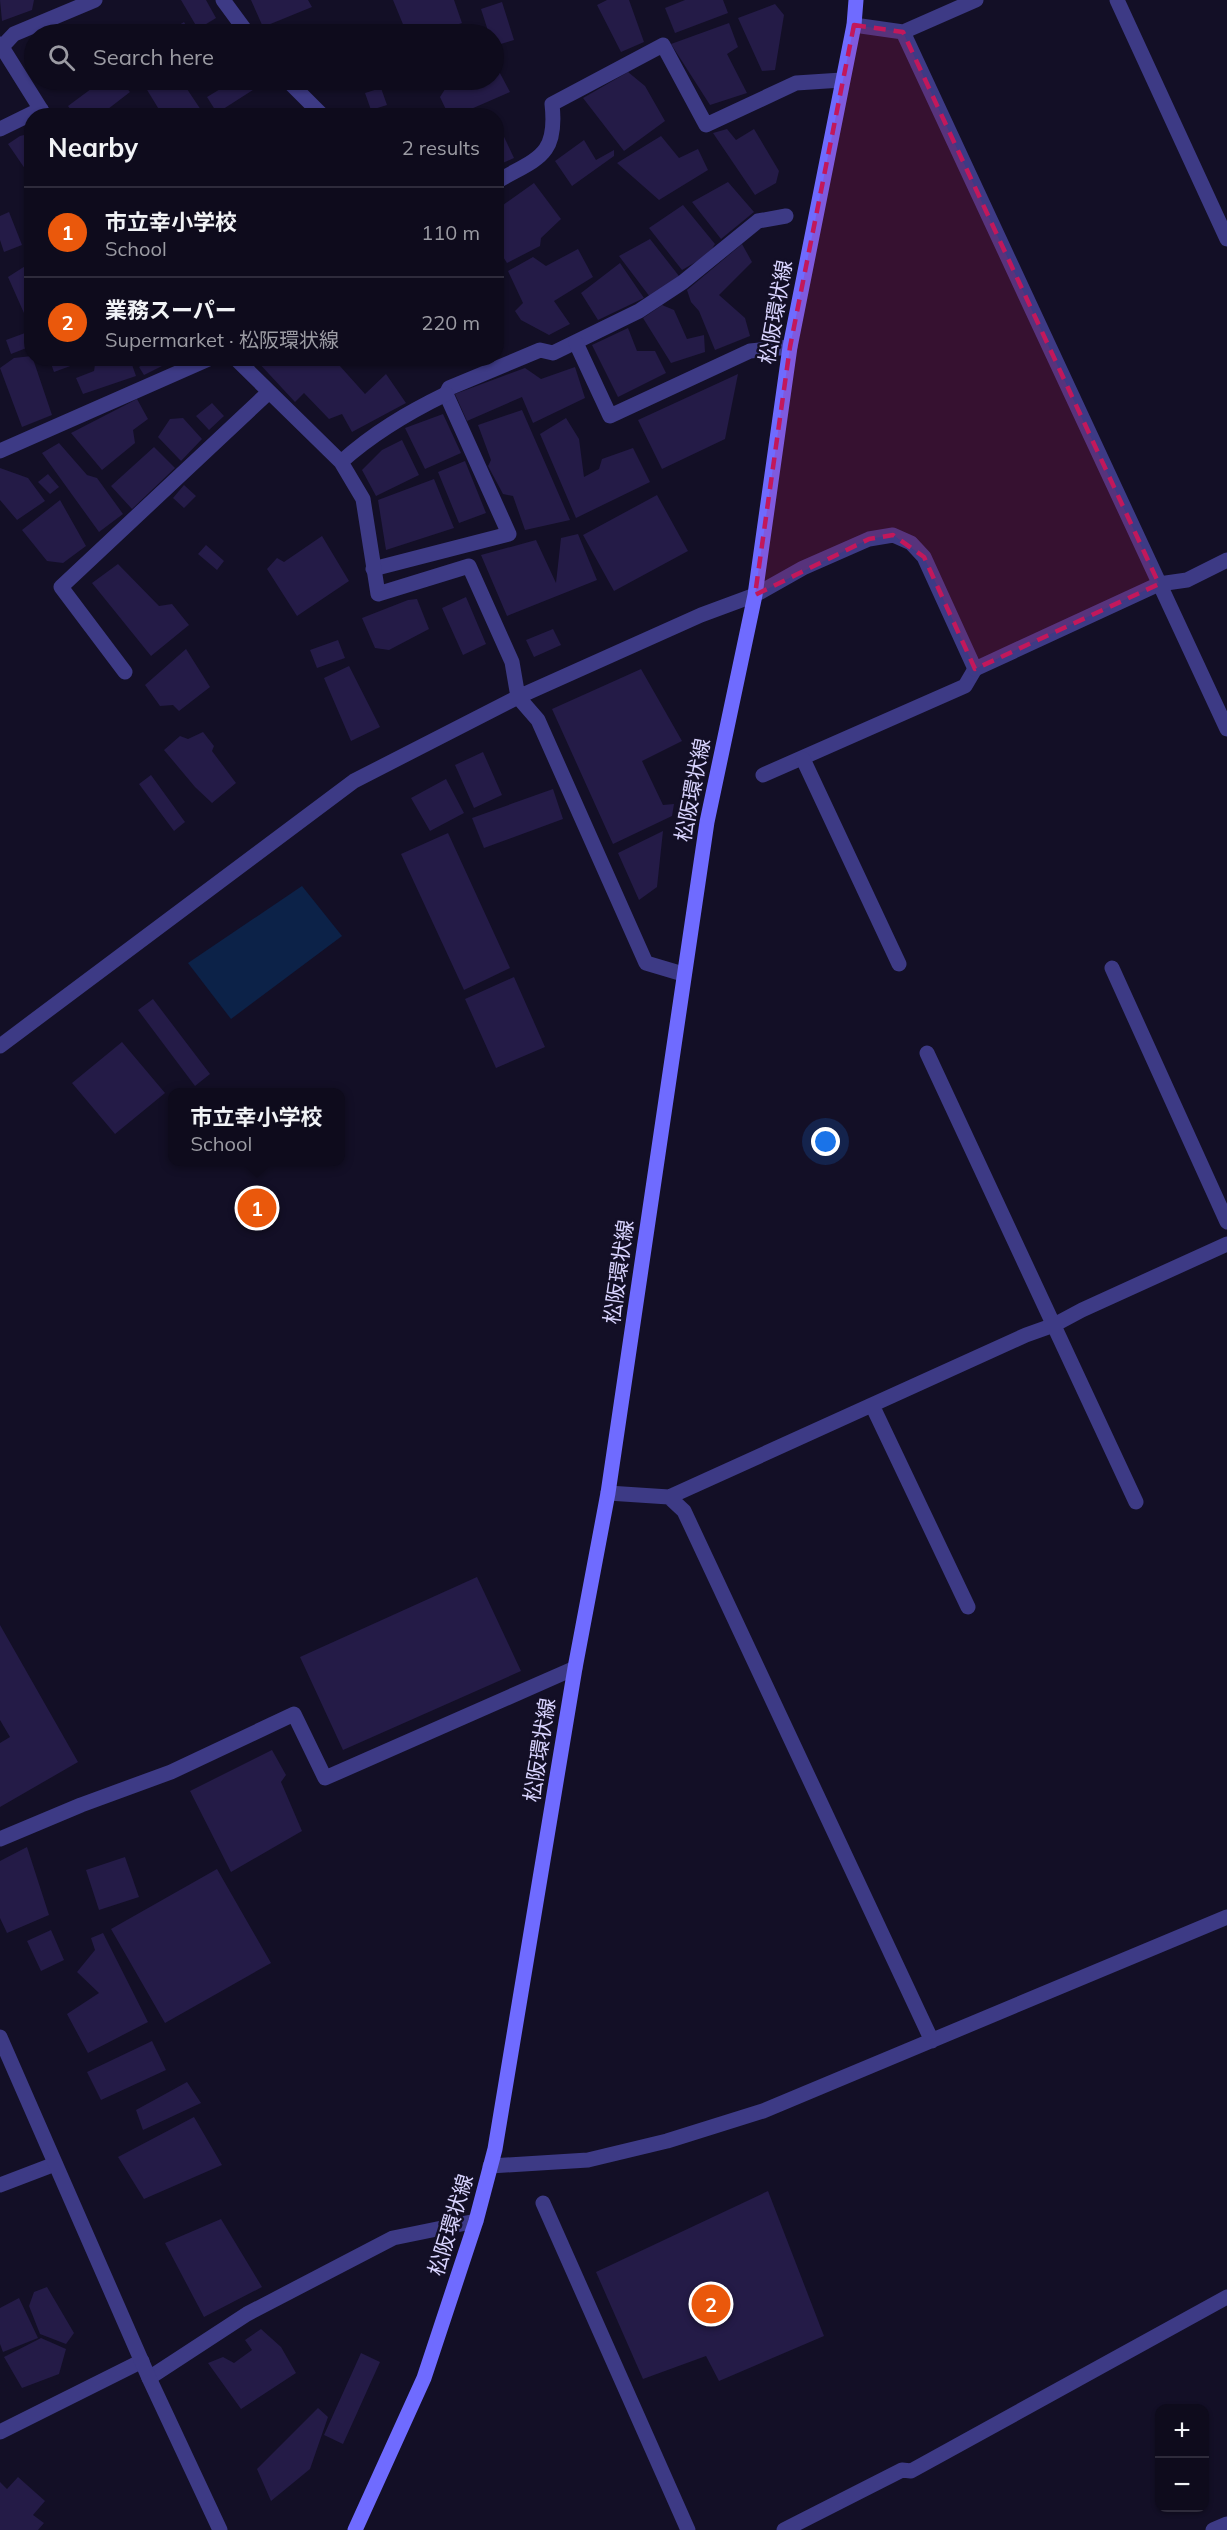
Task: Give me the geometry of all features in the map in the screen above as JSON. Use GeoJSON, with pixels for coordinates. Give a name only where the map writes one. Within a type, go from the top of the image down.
{"type":"FeatureCollection","features":[{"type":"Feature","properties":{"kind":"main road","name":"松阪環状線"},"geometry":{"type":"LineString","coordinates":[[355,2530],[424,2378],[476,2221],[490,2166],[575,1668],[608,1493],[707,822],[755,595],[790,347],[854,25],[856,0]]}},
{"type":"Feature","properties":{"kind":"street"},"geometry":{"type":"LineString","coordinates":[[38,24],[95,0]]}},
{"type":"Feature","properties":{"kind":"street"},"geometry":{"type":"LineString","coordinates":[[223,0],[241,24]]}},
{"type":"Feature","properties":{"kind":"street"},"geometry":{"type":"LineString","coordinates":[[854,25],[903,32],[976,0]]}},
{"type":"Feature","properties":{"kind":"street"},"geometry":{"type":"LineString","coordinates":[[1117,0],[1227,239]]}},
{"type":"Feature","properties":{"kind":"street"},"geometry":{"type":"LineString","coordinates":[[24,30],[14,34],[1,46],[24,82]]}},
{"type":"Feature","properties":{"kind":"street"},"geometry":{"type":"LineString","coordinates":[[903,32],[1227,729]]}},
{"type":"Feature","properties":{"kind":"street"},"geometry":{"type":"LineString","coordinates":[[504,177],[542,155],[549,147],[553,135],[552,104],[663,45],[706,125],[796,82],[842,80]]}},
{"type":"Feature","properties":{"kind":"street"},"geometry":{"type":"LineString","coordinates":[[29,90],[40,108]]}},
{"type":"Feature","properties":{"kind":"street"},"geometry":{"type":"LineString","coordinates":[[297,90],[315,108]]}},
{"type":"Feature","properties":{"kind":"street"},"geometry":{"type":"LineString","coordinates":[[0,129],[24,120]]}},
{"type":"Feature","properties":{"kind":"street"},"geometry":{"type":"LineString","coordinates":[[504,365],[540,350],[553,353],[639,311],[683,282],[758,221],[786,216]]}},
{"type":"Feature","properties":{"kind":"street"},"geometry":{"type":"LineString","coordinates":[[576,343],[610,416],[750,351],[790,347]]}},
{"type":"Feature","properties":{"kind":"street"},"geometry":{"type":"LineString","coordinates":[[0,451],[193,366]]}},
{"type":"Feature","properties":{"kind":"street"},"geometry":{"type":"LineString","coordinates":[[244,366],[341,462],[363,499],[378,594],[469,566],[512,662],[518,697],[538,720],[646,963],[684,974]]}},
{"type":"Feature","properties":{"kind":"street"},"geometry":{"type":"LineString","coordinates":[[341,462],[396,419],[446,394],[450,388],[502,366]]}},
{"type":"Feature","properties":{"kind":"street"},"geometry":{"type":"LineString","coordinates":[[125,672],[61,587],[269,392]]}},
{"type":"Feature","properties":{"kind":"street"},"geometry":{"type":"LineString","coordinates":[[374,569],[509,534],[446,394]]}},
{"type":"Feature","properties":{"kind":"street"},"geometry":{"type":"LineString","coordinates":[[0,1046],[354,782],[518,697],[701,615],[755,595],[803,568],[869,539],[893,535],[911,543],[924,557],[975,669]]}},
{"type":"Feature","properties":{"kind":"street"},"geometry":{"type":"LineString","coordinates":[[763,775],[965,686],[975,669],[1159,584],[1187,580],[1227,560]]}},
{"type":"Feature","properties":{"kind":"street"},"geometry":{"type":"LineString","coordinates":[[803,759],[899,964]]}},
{"type":"Feature","properties":{"kind":"street"},"geometry":{"type":"LineString","coordinates":[[1112,968],[1227,1222]]}},
{"type":"Feature","properties":{"kind":"street"},"geometry":{"type":"LineString","coordinates":[[927,1053],[1136,1502]]}},
{"type":"Feature","properties":{"kind":"street"},"geometry":{"type":"LineString","coordinates":[[608,1493],[669,1497],[1026,1335],[1054,1325],[1227,1244]]}},
{"type":"Feature","properties":{"kind":"street"},"geometry":{"type":"LineString","coordinates":[[872,1405],[968,1607]]}},
{"type":"Feature","properties":{"kind":"street"},"geometry":{"type":"LineString","coordinates":[[669,1497],[684,1511],[932,2041]]}},
{"type":"Feature","properties":{"kind":"street"},"geometry":{"type":"LineString","coordinates":[[0,1839],[81,1805],[171,1772],[294,1714],[325,1778],[575,1668]]}},
{"type":"Feature","properties":{"kind":"street"},"geometry":{"type":"LineString","coordinates":[[490,2166],[588,2160],[667,2141],[763,2111],[1227,1917]]}},
{"type":"Feature","properties":{"kind":"street"},"geometry":{"type":"LineString","coordinates":[[0,2037],[149,2378],[220,2530]]}},
{"type":"Feature","properties":{"kind":"street"},"geometry":{"type":"LineString","coordinates":[[0,2184],[55,2164]]}},
{"type":"Feature","properties":{"kind":"street"},"geometry":{"type":"LineString","coordinates":[[543,2203],[688,2530]]}},
{"type":"Feature","properties":{"kind":"street"},"geometry":{"type":"LineString","coordinates":[[149,2378],[247,2314],[393,2238],[476,2221]]}},
{"type":"Feature","properties":{"kind":"street"},"geometry":{"type":"LineString","coordinates":[[784,2530],[902,2470],[910,2471],[1227,2296]]}},
{"type":"Feature","properties":{"kind":"street"},"geometry":{"type":"LineString","coordinates":[[0,2432],[142,2361]]}},
{"type":"Feature","properties":{"kind":"street"},"geometry":{"type":"LineString","coordinates":[[1212,2530],[1227,2524]]}},
{"type":"Feature","properties":{"kind":"highlighted area"},"geometry":{"type":"Polygon","coordinates":[[[854,25],[903,32],[1159,584],[975,669],[924,557],[893,535],[869,539],[755,595],[790,347],[854,25]]]}},
{"type":"Feature","properties":{"kind":"water"},"geometry":{"type":"Polygon","coordinates":[[[302,886],[342,936],[231,1019],[188,963],[302,886]]]}},
{"type":"Feature","properties":{"kind":"building"},"geometry":{"type":"Polygon","coordinates":[[[0,0],[34,0],[32,10],[2,21],[0,0]]]}},
{"type":"Feature","properties":{"kind":"building"},"geometry":{"type":"Polygon","coordinates":[[[181,0],[206,0],[216,18],[206,24],[195,24],[181,0]]]}},
{"type":"Feature","properties":{"kind":"building"},"geometry":{"type":"Polygon","coordinates":[[[251,0],[308,0],[312,7],[270,24],[262,24],[251,0]]]}},
{"type":"Feature","properties":{"kind":"building"},"geometry":{"type":"Polygon","coordinates":[[[393,0],[454,0],[462,23],[459,24],[403,24],[393,0]]]}},
{"type":"Feature","properties":{"kind":"building"},"geometry":{"type":"Polygon","coordinates":[[[607,0],[629,0],[644,42],[621,52],[597,5],[607,0]]]}},
{"type":"Feature","properties":{"kind":"building"},"geometry":{"type":"Polygon","coordinates":[[[685,0],[723,0],[728,13],[675,33],[665,8],[685,0]]]}},
{"type":"Feature","properties":{"kind":"building"},"geometry":{"type":"Polygon","coordinates":[[[502,2],[514,40],[504,43],[504,24],[486,24],[481,9],[502,2]]]}},
{"type":"Feature","properties":{"kind":"building"},"geometry":{"type":"Polygon","coordinates":[[[775,4],[784,15],[775,70],[762,71],[738,18],[775,4]]]}},
{"type":"Feature","properties":{"kind":"building"},"geometry":{"type":"Polygon","coordinates":[[[729,23],[738,47],[727,54],[747,93],[710,105],[671,44],[729,23]]]}},
{"type":"Feature","properties":{"kind":"building"},"geometry":{"type":"Polygon","coordinates":[[[628,72],[645,86],[665,121],[624,151],[583,98],[628,72]]]}},
{"type":"Feature","properties":{"kind":"building"},"geometry":{"type":"Polygon","coordinates":[[[504,81],[510,92],[473,108],[445,108],[440,97],[444,90],[504,90],[504,81]]]}},
{"type":"Feature","properties":{"kind":"building"},"geometry":{"type":"Polygon","coordinates":[[[90,90],[128,90],[130,92],[109,108],[69,108],[68,106],[90,90]]]}},
{"type":"Feature","properties":{"kind":"building"},"geometry":{"type":"Polygon","coordinates":[[[147,90],[188,90],[200,108],[158,108],[147,90]]]}},
{"type":"Feature","properties":{"kind":"building"},"geometry":{"type":"Polygon","coordinates":[[[219,90],[253,90],[225,108],[214,108],[207,97],[219,90]]]}},
{"type":"Feature","properties":{"kind":"building"},"geometry":{"type":"Polygon","coordinates":[[[382,90],[387,105],[370,108],[365,93],[382,90]]]}},
{"type":"Feature","properties":{"kind":"building"},"geometry":{"type":"Polygon","coordinates":[[[727,129],[736,140],[754,129],[779,171],[776,183],[755,195],[713,133],[727,129]]]}},
{"type":"Feature","properties":{"kind":"building"},"geometry":{"type":"Polygon","coordinates":[[[24,135],[24,167],[8,144],[24,135]]]}},
{"type":"Feature","properties":{"kind":"building"},"geometry":{"type":"Polygon","coordinates":[[[661,136],[679,158],[698,149],[708,170],[659,200],[617,163],[661,136]]]}},
{"type":"Feature","properties":{"kind":"building"},"geometry":{"type":"Polygon","coordinates":[[[504,137],[514,158],[504,162],[504,137]]]}},
{"type":"Feature","properties":{"kind":"building"},"geometry":{"type":"Polygon","coordinates":[[[584,140],[596,160],[614,150],[614,156],[572,186],[555,161],[584,140]]]}},
{"type":"Feature","properties":{"kind":"building"},"geometry":{"type":"Polygon","coordinates":[[[728,182],[754,212],[721,239],[692,202],[728,182]]]}},
{"type":"Feature","properties":{"kind":"building"},"geometry":{"type":"Polygon","coordinates":[[[534,183],[561,219],[541,238],[540,246],[507,263],[504,258],[504,204],[534,183]]]}},
{"type":"Feature","properties":{"kind":"building"},"geometry":{"type":"Polygon","coordinates":[[[683,205],[715,244],[708,255],[682,270],[649,228],[683,205]]]}},
{"type":"Feature","properties":{"kind":"building"},"geometry":{"type":"Polygon","coordinates":[[[9,212],[22,245],[4,252],[0,240],[0,216],[9,212]]]}},
{"type":"Feature","properties":{"kind":"building"},"geometry":{"type":"Polygon","coordinates":[[[650,239],[679,276],[650,297],[619,256],[650,239]]]}},
{"type":"Feature","properties":{"kind":"building"},"geometry":{"type":"Polygon","coordinates":[[[742,244],[752,262],[719,295],[745,318],[750,336],[715,350],[699,311],[691,302],[687,290],[742,244]]]}},
{"type":"Feature","properties":{"kind":"building"},"geometry":{"type":"Polygon","coordinates":[[[578,249],[593,277],[554,301],[570,324],[549,335],[521,320],[515,311],[523,303],[508,271],[533,257],[546,266],[578,249]]]}},
{"type":"Feature","properties":{"kind":"building"},"geometry":{"type":"Polygon","coordinates":[[[620,263],[644,298],[598,320],[581,293],[620,263]]]}},
{"type":"Feature","properties":{"kind":"building"},"geometry":{"type":"Polygon","coordinates":[[[24,267],[24,313],[8,277],[24,267]]]}},
{"type":"Feature","properties":{"kind":"building"},"geometry":{"type":"Polygon","coordinates":[[[662,305],[674,310],[687,339],[704,335],[705,352],[671,363],[643,318],[662,305]]]}},
{"type":"Feature","properties":{"kind":"building"},"geometry":{"type":"Polygon","coordinates":[[[628,328],[637,351],[655,351],[666,373],[618,397],[592,345],[628,328]]]}},
{"type":"Feature","properties":{"kind":"building"},"geometry":{"type":"Polygon","coordinates":[[[24,333],[24,349],[11,354],[6,340],[24,333]]]}},
{"type":"Feature","properties":{"kind":"building"},"geometry":{"type":"Polygon","coordinates":[[[24,357],[24,366],[35,366],[52,415],[22,427],[0,368],[14,358],[24,357]]]}},
{"type":"Feature","properties":{"kind":"building"},"geometry":{"type":"Polygon","coordinates":[[[52,366],[70,366],[54,372],[52,366]]]}},
{"type":"Feature","properties":{"kind":"building"},"geometry":{"type":"Polygon","coordinates":[[[95,366],[132,366],[136,376],[83,394],[76,378],[94,371],[95,366]]]}},
{"type":"Feature","properties":{"kind":"building"},"geometry":{"type":"Polygon","coordinates":[[[140,366],[162,366],[144,375],[140,366]]]}},
{"type":"Feature","properties":{"kind":"building"},"geometry":{"type":"Polygon","coordinates":[[[262,366],[340,366],[365,394],[386,374],[406,403],[352,432],[342,414],[329,419],[304,393],[295,402],[262,366]]]}},
{"type":"Feature","properties":{"kind":"building"},"geometry":{"type":"Polygon","coordinates":[[[575,367],[585,398],[533,423],[522,397],[467,421],[455,394],[525,368],[541,379],[575,367]]]}},
{"type":"Feature","properties":{"kind":"building"},"geometry":{"type":"Polygon","coordinates":[[[738,374],[725,439],[662,469],[638,420],[738,374]]]}},
{"type":"Feature","properties":{"kind":"building"},"geometry":{"type":"Polygon","coordinates":[[[137,399],[148,419],[133,430],[135,443],[102,470],[71,433],[137,399]]]}},
{"type":"Feature","properties":{"kind":"building"},"geometry":{"type":"Polygon","coordinates":[[[212,403],[224,416],[209,430],[196,416],[212,403]]]}},
{"type":"Feature","properties":{"kind":"building"},"geometry":{"type":"Polygon","coordinates":[[[522,410],[570,520],[525,530],[513,496],[503,494],[488,466],[491,460],[478,425],[522,410]]]}},
{"type":"Feature","properties":{"kind":"building"},"geometry":{"type":"Polygon","coordinates":[[[443,414],[461,453],[425,469],[405,428],[443,414]]]}},
{"type":"Feature","properties":{"kind":"building"},"geometry":{"type":"Polygon","coordinates":[[[183,418],[202,439],[181,461],[158,437],[170,419],[183,418]]]}},
{"type":"Feature","properties":{"kind":"building"},"geometry":{"type":"Polygon","coordinates":[[[566,418],[579,439],[584,477],[599,469],[602,459],[633,448],[650,482],[576,518],[540,434],[566,418]]]}},
{"type":"Feature","properties":{"kind":"building"},"geometry":{"type":"Polygon","coordinates":[[[402,440],[419,475],[376,496],[362,470],[382,450],[402,440]]]}},
{"type":"Feature","properties":{"kind":"building"},"geometry":{"type":"Polygon","coordinates":[[[59,443],[87,475],[97,478],[123,514],[99,532],[42,453],[59,443]]]}},
{"type":"Feature","properties":{"kind":"building"},"geometry":{"type":"Polygon","coordinates":[[[154,447],[175,468],[132,509],[111,486],[154,447]]]}},
{"type":"Feature","properties":{"kind":"building"},"geometry":{"type":"Polygon","coordinates":[[[465,461],[486,513],[459,523],[438,472],[465,461]]]}},
{"type":"Feature","properties":{"kind":"building"},"geometry":{"type":"Polygon","coordinates":[[[0,468],[28,478],[45,501],[17,520],[0,500],[0,468]]]}},
{"type":"Feature","properties":{"kind":"building"},"geometry":{"type":"Polygon","coordinates":[[[48,474],[59,487],[50,494],[38,482],[48,474]]]}},
{"type":"Feature","properties":{"kind":"building"},"geometry":{"type":"Polygon","coordinates":[[[434,479],[454,528],[386,550],[378,500],[434,479]]]}},
{"type":"Feature","properties":{"kind":"building"},"geometry":{"type":"Polygon","coordinates":[[[184,485],[196,496],[184,508],[173,498],[184,485]]]}},
{"type":"Feature","properties":{"kind":"building"},"geometry":{"type":"Polygon","coordinates":[[[657,495],[688,551],[614,591],[583,535],[657,495]]]}},
{"type":"Feature","properties":{"kind":"building"},"geometry":{"type":"Polygon","coordinates":[[[60,500],[86,546],[63,563],[47,561],[22,530],[60,500]]]}},
{"type":"Feature","properties":{"kind":"building"},"geometry":{"type":"Polygon","coordinates":[[[578,534],[597,580],[507,616],[481,555],[536,540],[556,583],[561,538],[578,534]]]}},
{"type":"Feature","properties":{"kind":"building"},"geometry":{"type":"Polygon","coordinates":[[[322,536],[349,581],[297,616],[267,569],[277,558],[284,562],[322,536]]]}},
{"type":"Feature","properties":{"kind":"building"},"geometry":{"type":"Polygon","coordinates":[[[206,545],[224,561],[217,570],[198,554],[206,545]]]}},
{"type":"Feature","properties":{"kind":"building"},"geometry":{"type":"Polygon","coordinates":[[[118,564],[159,606],[172,604],[189,625],[151,656],[92,583],[118,564]]]}},
{"type":"Feature","properties":{"kind":"building"},"geometry":{"type":"Polygon","coordinates":[[[466,597],[486,644],[463,655],[442,608],[466,597]]]}},
{"type":"Feature","properties":{"kind":"building"},"geometry":{"type":"Polygon","coordinates":[[[417,599],[429,629],[389,650],[375,648],[362,618],[408,600],[417,599]]]}},
{"type":"Feature","properties":{"kind":"building"},"geometry":{"type":"Polygon","coordinates":[[[553,629],[561,645],[534,657],[526,640],[553,629]]]}},
{"type":"Feature","properties":{"kind":"building"},"geometry":{"type":"Polygon","coordinates":[[[338,640],[345,658],[317,668],[310,650],[338,640]]]}},
{"type":"Feature","properties":{"kind":"building"},"geometry":{"type":"Polygon","coordinates":[[[186,649],[210,687],[179,711],[173,705],[160,706],[145,685],[186,649]]]}},
{"type":"Feature","properties":{"kind":"building"},"geometry":{"type":"Polygon","coordinates":[[[349,666],[380,727],[351,741],[324,678],[349,666]]]}},
{"type":"Feature","properties":{"kind":"building"},"geometry":{"type":"Polygon","coordinates":[[[641,669],[682,741],[642,761],[663,805],[674,804],[672,816],[613,844],[552,709],[641,669]]]}},
{"type":"Feature","properties":{"kind":"building"},"geometry":{"type":"Polygon","coordinates":[[[203,732],[214,746],[212,751],[236,783],[212,803],[195,787],[164,750],[180,736],[188,739],[203,732]]]}},
{"type":"Feature","properties":{"kind":"building"},"geometry":{"type":"Polygon","coordinates":[[[483,752],[502,795],[474,808],[455,765],[483,752]]]}},
{"type":"Feature","properties":{"kind":"building"},"geometry":{"type":"Polygon","coordinates":[[[151,775],[185,822],[174,831],[139,784],[151,775]]]}},
{"type":"Feature","properties":{"kind":"building"},"geometry":{"type":"Polygon","coordinates":[[[446,779],[464,813],[430,831],[411,798],[446,779]]]}},
{"type":"Feature","properties":{"kind":"building"},"geometry":{"type":"Polygon","coordinates":[[[553,789],[563,819],[484,848],[472,818],[553,789]]]}},
{"type":"Feature","properties":{"kind":"building"},"geometry":{"type":"Polygon","coordinates":[[[663,831],[657,887],[639,900],[618,853],[663,831]]]}},
{"type":"Feature","properties":{"kind":"building"},"geometry":{"type":"Polygon","coordinates":[[[448,833],[510,968],[464,990],[401,854],[448,833]]]}},
{"type":"Feature","properties":{"kind":"building"},"geometry":{"type":"Polygon","coordinates":[[[514,977],[545,1047],[496,1068],[465,999],[514,977]]]}},
{"type":"Feature","properties":{"kind":"building"},"geometry":{"type":"Polygon","coordinates":[[[153,999],[210,1074],[195,1086],[138,1010],[153,999]]]}},
{"type":"Feature","properties":{"kind":"building"},"geometry":{"type":"Polygon","coordinates":[[[122,1042],[165,1093],[115,1134],[72,1083],[122,1042]]]}},
{"type":"Feature","properties":{"kind":"building"},"geometry":{"type":"Polygon","coordinates":[[[477,1577],[521,1671],[343,1750],[300,1657],[477,1577]]]}},
{"type":"Feature","properties":{"kind":"building"},"geometry":{"type":"Polygon","coordinates":[[[0,1625],[78,1762],[0,1807],[0,1743],[10,1737],[0,1720],[0,1625]]]}},
{"type":"Feature","properties":{"kind":"building"},"geometry":{"type":"Polygon","coordinates":[[[272,1750],[286,1775],[281,1782],[302,1831],[231,1872],[190,1791],[272,1750]]]}},
{"type":"Feature","properties":{"kind":"building"},"geometry":{"type":"Polygon","coordinates":[[[27,1847],[49,1915],[7,1933],[0,1918],[0,1861],[27,1847]]]}},
{"type":"Feature","properties":{"kind":"building"},"geometry":{"type":"Polygon","coordinates":[[[125,1857],[139,1897],[99,1910],[86,1870],[125,1857]]]}},
{"type":"Feature","properties":{"kind":"building"},"geometry":{"type":"Polygon","coordinates":[[[217,1869],[271,1963],[165,2023],[111,1929],[217,1869]]]}},
{"type":"Feature","properties":{"kind":"building"},"geometry":{"type":"Polygon","coordinates":[[[51,1930],[64,1960],[41,1971],[27,1941],[51,1930]]]}},
{"type":"Feature","properties":{"kind":"building"},"geometry":{"type":"Polygon","coordinates":[[[103,1933],[148,2022],[88,2053],[67,2014],[99,1993],[77,1972],[95,1950],[91,1938],[103,1933]]]}},
{"type":"Feature","properties":{"kind":"building"},"geometry":{"type":"Polygon","coordinates":[[[152,2041],[166,2070],[101,2100],[87,2072],[152,2041]]]}},
{"type":"Feature","properties":{"kind":"building"},"geometry":{"type":"Polygon","coordinates":[[[187,2082],[201,2103],[143,2130],[136,2110],[187,2082]]]}},
{"type":"Feature","properties":{"kind":"building"},"geometry":{"type":"Polygon","coordinates":[[[194,2117],[222,2165],[144,2199],[118,2157],[194,2117]]]}},
{"type":"Feature","properties":{"kind":"building"},"geometry":{"type":"Polygon","coordinates":[[[768,2191],[824,2336],[719,2381],[706,2356],[643,2379],[596,2272],[768,2191]]]}},
{"type":"Feature","properties":{"kind":"building"},"geometry":{"type":"Polygon","coordinates":[[[221,2219],[262,2287],[204,2317],[165,2243],[221,2219]]]}},
{"type":"Feature","properties":{"kind":"building"},"geometry":{"type":"Polygon","coordinates":[[[47,2287],[74,2333],[66,2344],[40,2334],[29,2306],[34,2292],[47,2287]]]}},
{"type":"Feature","properties":{"kind":"building"},"geometry":{"type":"Polygon","coordinates":[[[19,2298],[38,2338],[3,2352],[0,2344],[0,2308],[19,2298]]]}},
{"type":"Feature","properties":{"kind":"building"},"geometry":{"type":"Polygon","coordinates":[[[261,2329],[281,2347],[296,2373],[241,2409],[208,2363],[223,2357],[234,2363],[252,2350],[245,2340],[261,2329]]]}},
{"type":"Feature","properties":{"kind":"building"},"geometry":{"type":"Polygon","coordinates":[[[41,2338],[66,2349],[59,2374],[22,2388],[4,2357],[41,2338]]]}},
{"type":"Feature","properties":{"kind":"building"},"geometry":{"type":"Polygon","coordinates":[[[361,2353],[380,2362],[343,2444],[324,2435],[361,2353]]]}},
{"type":"Feature","properties":{"kind":"building"},"geometry":{"type":"Polygon","coordinates":[[[318,2408],[328,2417],[310,2469],[271,2501],[257,2469],[318,2408]]]}},
{"type":"Feature","properties":{"kind":"building"},"geometry":{"type":"Polygon","coordinates":[[[18,2477],[45,2501],[33,2515],[44,2523],[38,2530],[0,2530],[0,2482],[7,2489],[18,2477]]]}},
{"type":"Feature","properties":{"kind":"place","name":"市立幸小学校"},"geometry":{"type":"Point","coordinates":[257,1208]}},
{"type":"Feature","properties":{"kind":"place","name":"業務スーパー"},"geometry":{"type":"Point","coordinates":[711,2304]}}]}
